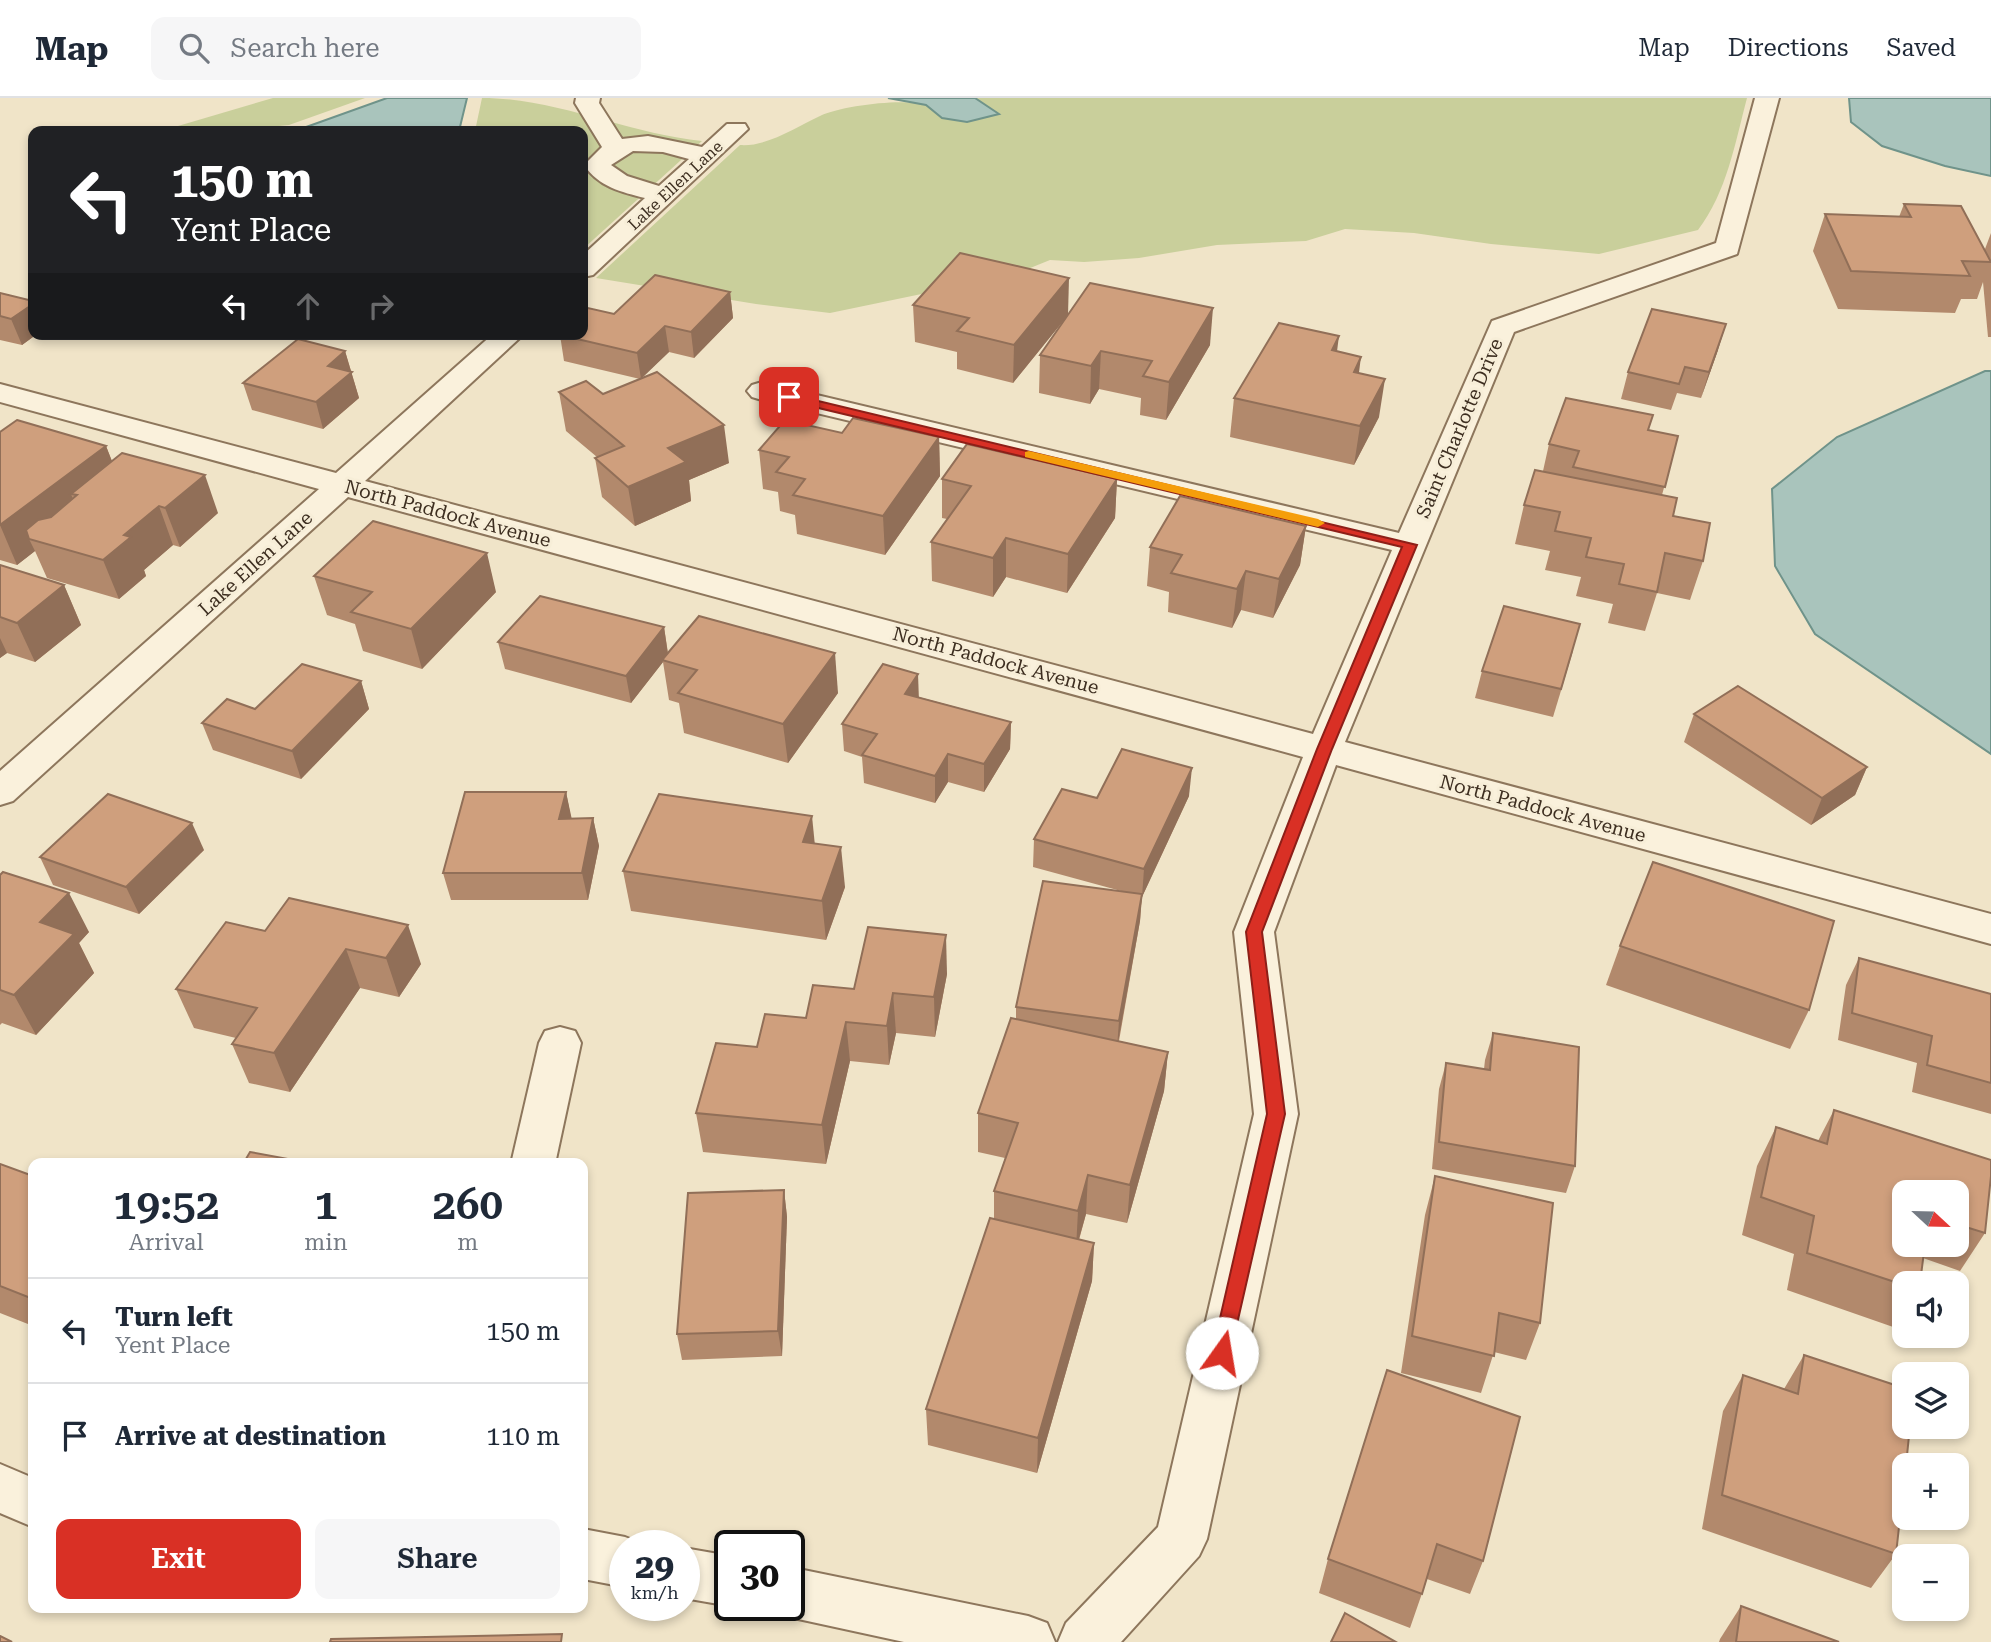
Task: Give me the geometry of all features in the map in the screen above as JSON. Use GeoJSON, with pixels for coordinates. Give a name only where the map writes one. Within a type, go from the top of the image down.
{"type":"FeatureCollection","features":[{"type":"Feature","properties":{"kind":"street"},"geometry":{"type":"LineString","coordinates":[[588,98],[587,103],[615,148]]}},
{"type":"Feature","properties":{"kind":"street","name":"Saint Charlotte Drive"},"geometry":{"type":"LineString","coordinates":[[1085,1642],[1181,1539],[1276,1114],[1254,932],[1324,749],[1502,327],[1728,248],[1767,98]]}},
{"type":"Feature","properties":{"kind":"street","name":"Lake Ellen Lane"},"geometry":{"type":"LineString","coordinates":[[588,264],[736,129]]}},
{"type":"Feature","properties":{"kind":"street"},"geometry":{"type":"LineString","coordinates":[[664,195],[602,174],[597,165],[606,152],[623,144],[649,143],[706,156]]}},
{"type":"Feature","properties":{"kind":"street","name":"Lake Ellen Lane"},"geometry":{"type":"LineString","coordinates":[[0,792],[503,340]]}},
{"type":"Feature","properties":{"kind":"street"},"geometry":{"type":"LineString","coordinates":[[762,391],[1410,545]]}},
{"type":"Feature","properties":{"kind":"street","name":"North Paddock Avenue"},"geometry":{"type":"LineString","coordinates":[[0,393],[1991,929]]}},
{"type":"Feature","properties":{"kind":"street"},"geometry":{"type":"LineString","coordinates":[[534,1158],[560,1043]]}},
{"type":"Feature","properties":{"kind":"street"},"geometry":{"type":"LineString","coordinates":[[0,1488],[28,1501]]}},
{"type":"Feature","properties":{"kind":"street"},"geometry":{"type":"LineString","coordinates":[[588,1555],[609,1559]]}},
{"type":"Feature","properties":{"kind":"street"},"geometry":{"type":"LineString","coordinates":[[805,1595],[1028,1642]]}},
{"type":"Feature","properties":{"kind":"green space"},"geometry":{"type":"Polygon","coordinates":[[[273,98],[365,98],[289,125],[178,126],[273,98]]]}},
{"type":"Feature","properties":{"kind":"green space"},"geometry":{"type":"Polygon","coordinates":[[[482,98],[538,104],[647,131],[702,141],[588,244],[588,126],[476,126],[482,98]]]}},
{"type":"Feature","properties":{"kind":"green space"},"geometry":{"type":"Polygon","coordinates":[[[975,98],[1747,98],[1723,183],[1698,230],[1599,254],[1491,244],[1414,233],[1345,229],[1306,241],[1217,245],[1139,258],[1084,262],[1050,260],[1013,275],[830,313],[596,278],[740,145],[771,140],[830,112],[872,104],[902,102],[925,105],[942,118],[998,114],[975,98]]]}},
{"type":"Feature","properties":{"kind":"water"},"geometry":{"type":"Polygon","coordinates":[[[387,98],[467,98],[460,126],[309,126],[387,98]]]}},
{"type":"Feature","properties":{"kind":"water"},"geometry":{"type":"Polygon","coordinates":[[[888,98],[975,98],[999,114],[967,122],[942,118],[926,105],[888,98]]]}},
{"type":"Feature","properties":{"kind":"water"},"geometry":{"type":"Polygon","coordinates":[[[1849,98],[1991,98],[1991,176],[1945,166],[1882,146],[1851,122],[1849,98]]]}},
{"type":"Feature","properties":{"kind":"water"},"geometry":{"type":"Polygon","coordinates":[[[1985,371],[1991,371],[1991,754],[1815,634],[1775,566],[1772,489],[1837,437],[1985,371]]]}},
{"type":"Feature","properties":{"kind":"building"},"geometry":{"type":"Polygon","coordinates":[[[1904,204],[1961,206],[1991,262],[1962,261],[1970,276],[1851,271],[1825,214],[1911,217],[1904,204]]]}},
{"type":"Feature","properties":{"kind":"building"},"geometry":{"type":"Polygon","coordinates":[[[960,253],[1069,278],[1014,345],[957,331],[969,318],[913,305],[960,253]]]}},
{"type":"Feature","properties":{"kind":"building"},"geometry":{"type":"Polygon","coordinates":[[[655,275],[730,292],[691,332],[665,326],[637,353],[581,340],[588,340],[588,308],[614,314],[655,275]]]}},
{"type":"Feature","properties":{"kind":"building"},"geometry":{"type":"Polygon","coordinates":[[[1090,283],[1213,308],[1169,382],[1143,376],[1152,361],[1101,351],[1091,366],[1040,355],[1090,283]]]}},
{"type":"Feature","properties":{"kind":"building"},"geometry":{"type":"Polygon","coordinates":[[[0,293],[28,300],[28,307],[11,319],[0,316],[0,293]]]}},
{"type":"Feature","properties":{"kind":"building"},"geometry":{"type":"Polygon","coordinates":[[[1652,309],[1726,324],[1709,372],[1685,367],[1679,384],[1628,372],[1652,309]]]}},
{"type":"Feature","properties":{"kind":"building"},"geometry":{"type":"Polygon","coordinates":[[[1279,323],[1339,336],[1332,350],[1361,357],[1354,372],[1385,379],[1360,426],[1234,398],[1279,323]]]}},
{"type":"Feature","properties":{"kind":"building"},"geometry":{"type":"Polygon","coordinates":[[[297,340],[345,351],[328,366],[352,372],[316,402],[243,383],[297,340]]]}},
{"type":"Feature","properties":{"kind":"building"},"geometry":{"type":"Polygon","coordinates":[[[657,372],[724,425],[668,448],[686,462],[628,487],[595,458],[624,446],[559,392],[586,381],[603,394],[657,372]]]}},
{"type":"Feature","properties":{"kind":"building"},"geometry":{"type":"Polygon","coordinates":[[[1566,398],[1653,415],[1648,430],[1678,436],[1665,487],[1573,467],[1579,451],[1549,444],[1566,398]]]}},
{"type":"Feature","properties":{"kind":"building"},"geometry":{"type":"Polygon","coordinates":[[[853,418],[939,437],[883,516],[793,495],[805,479],[776,472],[789,457],[759,450],[785,420],[842,433],[853,418]]]}},
{"type":"Feature","properties":{"kind":"building"},"geometry":{"type":"Polygon","coordinates":[[[17,420],[106,446],[0,525],[0,432],[17,420]]]}},
{"type":"Feature","properties":{"kind":"building"},"geometry":{"type":"Polygon","coordinates":[[[967,444],[1117,479],[1068,554],[1006,538],[993,558],[931,542],[971,486],[942,479],[967,444]]]}},
{"type":"Feature","properties":{"kind":"building"},"geometry":{"type":"Polygon","coordinates":[[[122,453],[205,475],[165,508],[159,506],[124,535],[131,537],[103,560],[29,539],[26,530],[38,520],[51,517],[77,495],[71,494],[122,453]]]}},
{"type":"Feature","properties":{"kind":"building"},"geometry":{"type":"Polygon","coordinates":[[[1535,470],[1677,498],[1673,516],[1710,523],[1703,561],[1665,553],[1657,592],[1619,584],[1624,564],[1586,557],[1591,538],[1555,531],[1560,512],[1524,505],[1535,470]]]}},
{"type":"Feature","properties":{"kind":"building"},"geometry":{"type":"Polygon","coordinates":[[[1180,496],[1306,526],[1279,579],[1246,571],[1237,589],[1171,573],[1182,555],[1150,547],[1180,496]]]}},
{"type":"Feature","properties":{"kind":"building"},"geometry":{"type":"Polygon","coordinates":[[[373,521],[487,553],[411,629],[351,612],[372,592],[314,576],[373,521]]]}},
{"type":"Feature","properties":{"kind":"building"},"geometry":{"type":"Polygon","coordinates":[[[0,565],[64,585],[17,623],[0,617],[0,565]]]}},
{"type":"Feature","properties":{"kind":"building"},"geometry":{"type":"Polygon","coordinates":[[[540,596],[664,627],[626,676],[498,642],[540,596]]]}},
{"type":"Feature","properties":{"kind":"building"},"geometry":{"type":"Polygon","coordinates":[[[1504,606],[1580,624],[1561,689],[1482,671],[1504,606]]]}},
{"type":"Feature","properties":{"kind":"building"},"geometry":{"type":"Polygon","coordinates":[[[699,616],[835,653],[783,724],[678,693],[697,670],[662,660],[699,616]]]}},
{"type":"Feature","properties":{"kind":"building"},"geometry":{"type":"Polygon","coordinates":[[[302,664],[361,681],[292,751],[202,723],[227,699],[255,709],[302,664]]]}},
{"type":"Feature","properties":{"kind":"building"},"geometry":{"type":"Polygon","coordinates":[[[883,664],[918,674],[905,694],[1011,722],[984,764],[948,754],[935,776],[862,755],[877,734],[842,724],[883,664]]]}},
{"type":"Feature","properties":{"kind":"building"},"geometry":{"type":"Polygon","coordinates":[[[1738,686],[1867,767],[1822,798],[1694,714],[1738,686]]]}},
{"type":"Feature","properties":{"kind":"building"},"geometry":{"type":"Polygon","coordinates":[[[1122,749],[1192,768],[1144,869],[1034,839],[1062,789],[1097,798],[1122,749]]]}},
{"type":"Feature","properties":{"kind":"building"},"geometry":{"type":"Polygon","coordinates":[[[465,792],[566,792],[559,819],[593,818],[582,873],[443,873],[465,792]]]}},
{"type":"Feature","properties":{"kind":"building"},"geometry":{"type":"Polygon","coordinates":[[[108,794],[192,823],[126,887],[40,857],[108,794]]]}},
{"type":"Feature","properties":{"kind":"building"},"geometry":{"type":"Polygon","coordinates":[[[659,794],[812,816],[803,842],[841,847],[822,901],[623,871],[659,794]]]}},
{"type":"Feature","properties":{"kind":"building"},"geometry":{"type":"Polygon","coordinates":[[[1653,862],[1834,921],[1809,1010],[1620,946],[1653,862]]]}},
{"type":"Feature","properties":{"kind":"building"},"geometry":{"type":"Polygon","coordinates":[[[3,872],[69,893],[40,922],[74,934],[14,995],[0,990],[0,875],[3,872]]]}},
{"type":"Feature","properties":{"kind":"building"},"geometry":{"type":"Polygon","coordinates":[[[1043,881],[1142,894],[1119,1021],[1016,1007],[1043,881]]]}},
{"type":"Feature","properties":{"kind":"building"},"geometry":{"type":"Polygon","coordinates":[[[289,898],[408,925],[386,958],[346,949],[274,1053],[232,1044],[257,1008],[176,989],[226,922],[265,931],[289,898]]]}},
{"type":"Feature","properties":{"kind":"building"},"geometry":{"type":"Polygon","coordinates":[[[868,927],[946,935],[934,997],[893,993],[887,1026],[846,1022],[822,1125],[696,1113],[716,1043],[757,1047],[765,1014],[806,1018],[813,985],[854,989],[868,927]]]}},
{"type":"Feature","properties":{"kind":"building"},"geometry":{"type":"Polygon","coordinates":[[[1859,958],[1991,994],[1991,1083],[1927,1065],[1932,1036],[1852,1013],[1859,958]]]}},
{"type":"Feature","properties":{"kind":"building"},"geometry":{"type":"Polygon","coordinates":[[[1011,1018],[1168,1052],[1130,1185],[1088,1175],[1078,1211],[994,1191],[1018,1123],[978,1113],[1011,1018]]]}},
{"type":"Feature","properties":{"kind":"building"},"geometry":{"type":"Polygon","coordinates":[[[1493,1033],[1579,1047],[1575,1166],[1439,1142],[1446,1063],[1490,1070],[1493,1033]]]}},
{"type":"Feature","properties":{"kind":"building"},"geometry":{"type":"Polygon","coordinates":[[[1834,1110],[1991,1160],[1985,1233],[1969,1228],[1969,1180],[1892,1180],[1892,1257],[1923,1257],[1922,1271],[1892,1271],[1892,1281],[1807,1253],[1814,1216],[1761,1197],[1776,1127],[1827,1144],[1834,1110]]]}},
{"type":"Feature","properties":{"kind":"building"},"geometry":{"type":"Polygon","coordinates":[[[250,1152],[282,1158],[246,1158],[250,1152]]]}},
{"type":"Feature","properties":{"kind":"building"},"geometry":{"type":"Polygon","coordinates":[[[0,1164],[28,1174],[28,1297],[0,1286],[0,1164]]]}},
{"type":"Feature","properties":{"kind":"building"},"geometry":{"type":"Polygon","coordinates":[[[1435,1176],[1553,1203],[1540,1323],[1499,1313],[1494,1356],[1412,1336],[1435,1176]]]}},
{"type":"Feature","properties":{"kind":"building"},"geometry":{"type":"Polygon","coordinates":[[[784,1190],[778,1331],[677,1334],[688,1193],[784,1190]]]}},
{"type":"Feature","properties":{"kind":"building"},"geometry":{"type":"Polygon","coordinates":[[[990,1218],[1094,1243],[1038,1438],[926,1409],[990,1218]]]}},
{"type":"Feature","properties":{"kind":"building"},"geometry":{"type":"Polygon","coordinates":[[[1804,1355],[1892,1384],[1892,1439],[1909,1439],[1907,1453],[1892,1453],[1892,1530],[1899,1530],[1897,1544],[1892,1544],[1892,1553],[1722,1495],[1743,1375],[1798,1394],[1804,1355]]]}},
{"type":"Feature","properties":{"kind":"building"},"geometry":{"type":"Polygon","coordinates":[[[1387,1370],[1520,1417],[1483,1561],[1437,1544],[1422,1594],[1328,1559],[1387,1370]]]}},
{"type":"Feature","properties":{"kind":"building"},"geometry":{"type":"Polygon","coordinates":[[[1741,1606],[1839,1642],[1736,1642],[1741,1606]]]}},
{"type":"Feature","properties":{"kind":"building"},"geometry":{"type":"Polygon","coordinates":[[[1345,1613],[1396,1642],[1331,1642],[1345,1613]]]}},
{"type":"Feature","properties":{"kind":"building"},"geometry":{"type":"Polygon","coordinates":[[[562,1634],[561,1642],[330,1642],[331,1639],[562,1634]]]}},
{"type":"Feature","properties":{"kind":"building"},"geometry":{"type":"Polygon","coordinates":[[[0,1636],[12,1642],[0,1642],[0,1636]]]}},
{"type":"Feature","properties":{"kind":"slow traffic"},"geometry":{"type":"LineString","coordinates":[[1029,455],[1318,523]]}},
{"type":"Feature","properties":{"kind":"route"},"geometry":{"type":"LineString","coordinates":[[789,397],[1410,545],[1324,749],[1254,932],[1276,1114],[1222,1353]]}}]}
